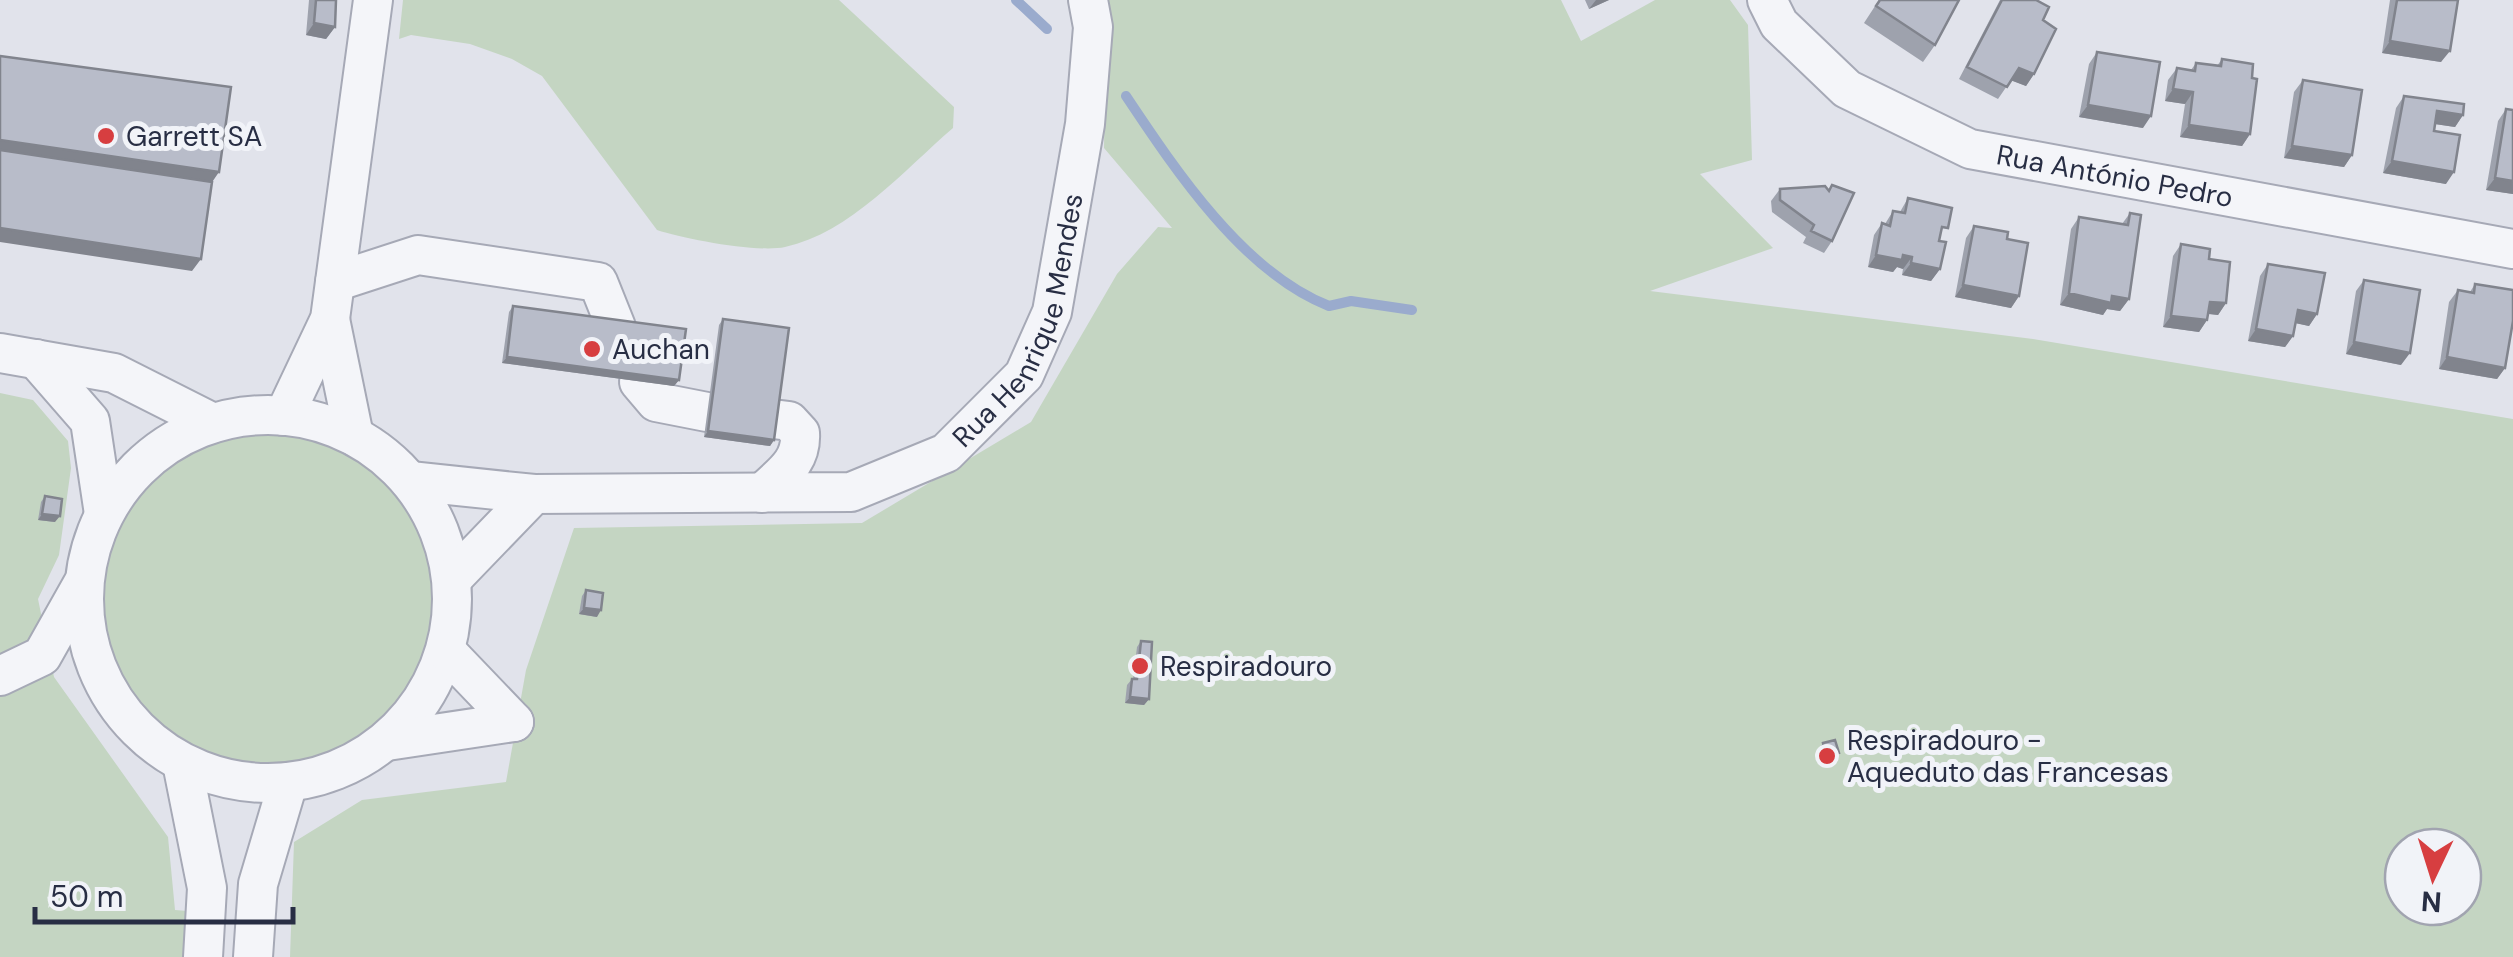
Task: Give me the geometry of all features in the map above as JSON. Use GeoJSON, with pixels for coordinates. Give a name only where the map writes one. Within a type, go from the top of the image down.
{"type":"FeatureCollection","features":[{"type":"Feature","properties":{"kind":"street"},"geometry":{"type":"LineString","coordinates":[[284,416],[333,300],[373,0]]}},
{"type":"Feature","properties":{"kind":"street","name":"Rua Henrique Mendes"},"geometry":{"type":"LineString","coordinates":[[410,481],[534,494],[852,492],[946,452],[1024,375],[1052,312],[1085,124],[1093,27],[1088,0]]}},
{"type":"Feature","properties":{"kind":"street","name":"Rua António Pedro"},"geometry":{"type":"LineString","coordinates":[[1766,0],[1779,24],[1847,89],[1970,149],[2513,249]]}},
{"type":"Feature","properties":{"kind":"street"},"geometry":{"type":"LineString","coordinates":[[333,300],[418,255],[598,282],[616,327]]}},
{"type":"Feature","properties":{"kind":"street"},"geometry":{"type":"LineString","coordinates":[[333,300],[354,436]]}},
{"type":"Feature","properties":{"kind":"street"},"geometry":{"type":"LineString","coordinates":[[18,356],[114,373],[213,423]]}},
{"type":"Feature","properties":{"kind":"street"},"geometry":{"type":"LineString","coordinates":[[18,356],[90,422],[104,514]]}},
{"type":"Feature","properties":{"kind":"street"},"geometry":{"type":"LineString","coordinates":[[639,382],[656,402],[707,412]]}},
{"type":"Feature","properties":{"kind":"street"},"geometry":{"type":"LineString","coordinates":[[0,676],[42,656],[83,583],[104,514],[124,484],[149,458],[213,423],[248,416],[284,416],[354,436],[410,481],[438,527],[452,580],[446,652],[432,685],[387,741],[340,768],[288,783],[216,777],[182,763],[151,743],[105,688],[83,619],[83,583]]}},
{"type":"Feature","properties":{"kind":"street"},"geometry":{"type":"LineString","coordinates":[[762,492],[793,464],[801,450],[800,432],[789,421],[773,419]]}},
{"type":"Feature","properties":{"kind":"street"},"geometry":{"type":"LineString","coordinates":[[452,580],[534,494]]}},
{"type":"Feature","properties":{"kind":"street"},"geometry":{"type":"LineString","coordinates":[[387,741],[514,722],[446,652]]}},
{"type":"Feature","properties":{"kind":"street"},"geometry":{"type":"LineString","coordinates":[[182,763],[207,888],[204,957]]}},
{"type":"Feature","properties":{"kind":"street"},"geometry":{"type":"LineString","coordinates":[[253,957],[258,884],[288,783]]}},
{"type":"Feature","properties":{"kind":"green space"},"geometry":{"type":"Polygon","coordinates":[[[403,0],[839,0],[954,107],[953,128],[875,198],[809,240],[785,247],[757,248],[685,237],[657,230],[542,76],[512,59],[470,44],[411,35],[399,39],[403,0]]]}},
{"type":"Feature","properties":{"kind":"green space"},"geometry":{"type":"Polygon","coordinates":[[[1106,0],[1561,0],[1581,41],[1655,0],[1730,0],[1748,25],[1752,160],[1700,174],[1773,248],[1650,291],[2033,339],[2513,419],[2513,957],[290,957],[294,842],[362,800],[506,782],[526,670],[574,528],[862,523],[1031,422],[1117,274],[1158,227],[1172,228],[1104,148],[1106,0]]]}},
{"type":"Feature","properties":{"kind":"green space"},"geometry":{"type":"Polygon","coordinates":[[[0,393],[33,400],[68,441],[71,468],[59,555],[38,599],[54,677],[168,837],[175,910],[188,911],[184,957],[0,957],[0,393]]]}},
{"type":"Feature","properties":{"kind":"green space"},"geometry":{"type":"Polygon","coordinates":[[[268,434],[300,437],[332,447],[360,462],[385,483],[406,508],[421,536],[431,568],[431,632],[421,664],[406,692],[385,717],[360,738],[332,753],[300,763],[268,766],[236,763],[204,753],[176,738],[151,717],[130,692],[115,664],[105,632],[102,600],[105,568],[115,536],[130,508],[151,483],[176,462],[204,447],[236,437],[268,434]]]}},
{"type":"Feature","properties":{"kind":"building"},"geometry":{"type":"Polygon","coordinates":[[[316,0],[336,0],[335,27],[314,23],[316,0]]]}},
{"type":"Feature","properties":{"kind":"building"},"geometry":{"type":"Polygon","coordinates":[[[1880,0],[1959,0],[1935,45],[1876,6],[1880,0]]]}},
{"type":"Feature","properties":{"kind":"building"},"geometry":{"type":"Polygon","coordinates":[[[2002,0],[2036,0],[2049,7],[2043,20],[2056,29],[2034,74],[2019,68],[2007,87],[1967,67],[2002,0]]]}},
{"type":"Feature","properties":{"kind":"building"},"geometry":{"type":"Polygon","coordinates":[[[2397,0],[2458,0],[2450,51],[2390,41],[2397,0]]]}},
{"type":"Feature","properties":{"kind":"building"},"geometry":{"type":"Polygon","coordinates":[[[2097,52],[2160,62],[2151,116],[2088,105],[2097,52]]]}},
{"type":"Feature","properties":{"kind":"building","name":"Garrett SA"},"geometry":{"type":"Polygon","coordinates":[[[0,56],[231,87],[219,172],[0,140],[0,56]]]}},
{"type":"Feature","properties":{"kind":"building"},"geometry":{"type":"Polygon","coordinates":[[[2222,59],[2253,64],[2252,78],[2257,79],[2250,134],[2189,125],[2193,92],[2173,89],[2177,68],[2195,71],[2196,63],[2221,66],[2222,59]]]}},
{"type":"Feature","properties":{"kind":"building"},"geometry":{"type":"Polygon","coordinates":[[[2303,80],[2362,90],[2352,155],[2292,146],[2303,80]]]}},
{"type":"Feature","properties":{"kind":"building"},"geometry":{"type":"Polygon","coordinates":[[[2404,96],[2464,104],[2463,115],[2437,111],[2434,131],[2460,135],[2454,172],[2392,161],[2404,96]]]}},
{"type":"Feature","properties":{"kind":"building"},"geometry":{"type":"Polygon","coordinates":[[[2506,109],[2513,110],[2513,181],[2495,178],[2506,109]]]}},
{"type":"Feature","properties":{"kind":"building"},"geometry":{"type":"Polygon","coordinates":[[[0,150],[212,182],[201,259],[0,228],[0,150]]]}},
{"type":"Feature","properties":{"kind":"building"},"geometry":{"type":"Polygon","coordinates":[[[1832,185],[1854,193],[1832,241],[1811,231],[1814,225],[1780,200],[1780,189],[1825,186],[1829,191],[1832,185]]]}},
{"type":"Feature","properties":{"kind":"building"},"geometry":{"type":"Polygon","coordinates":[[[1908,198],[1952,208],[1948,228],[1942,227],[1939,241],[1946,242],[1940,269],[1911,263],[1912,257],[1903,255],[1902,260],[1876,255],[1882,223],[1890,226],[1893,211],[1905,213],[1908,198]]]}},
{"type":"Feature","properties":{"kind":"building"},"geometry":{"type":"Polygon","coordinates":[[[2130,213],[2141,215],[2129,299],[2112,296],[2111,303],[2069,293],[2079,217],[2128,225],[2130,213]]]}},
{"type":"Feature","properties":{"kind":"building"},"geometry":{"type":"Polygon","coordinates":[[[1974,226],[2008,232],[2007,239],[2028,243],[2019,296],[1963,285],[1974,226]]]}},
{"type":"Feature","properties":{"kind":"building"},"geometry":{"type":"Polygon","coordinates":[[[2181,244],[2210,249],[2209,259],[2230,262],[2226,303],[2210,302],[2207,320],[2171,316],[2181,244]]]}},
{"type":"Feature","properties":{"kind":"building"},"geometry":{"type":"Polygon","coordinates":[[[2268,264],[2325,273],[2317,314],[2298,310],[2293,336],[2256,329],[2268,264]]]}},
{"type":"Feature","properties":{"kind":"building"},"geometry":{"type":"Polygon","coordinates":[[[2364,280],[2420,290],[2410,353],[2354,342],[2364,280]]]}},
{"type":"Feature","properties":{"kind":"building"},"geometry":{"type":"Polygon","coordinates":[[[2475,284],[2513,290],[2513,321],[2505,368],[2447,357],[2458,290],[2474,293],[2475,284]]]}},
{"type":"Feature","properties":{"kind":"building","name":"Auchan"},"geometry":{"type":"Polygon","coordinates":[[[513,306],[686,329],[679,380],[507,357],[513,306]]]}},
{"type":"Feature","properties":{"kind":"building"},"geometry":{"type":"Polygon","coordinates":[[[723,319],[789,328],[774,440],[708,431],[723,319]]]}},
{"type":"Feature","properties":{"kind":"building"},"geometry":{"type":"Polygon","coordinates":[[[45,496],[62,499],[60,516],[42,514],[45,496]]]}},
{"type":"Feature","properties":{"kind":"building"},"geometry":{"type":"Polygon","coordinates":[[[586,590],[603,593],[601,610],[584,608],[586,590]]]}},
{"type":"Feature","properties":{"kind":"building","name":"Respiradouro"},"geometry":{"type":"Polygon","coordinates":[[[1141,641],[1152,642],[1149,699],[1130,697],[1132,679],[1137,679],[1141,641]]]}},
{"type":"Feature","properties":{"kind":"building"},"geometry":{"type":"Polygon","coordinates":[[[1835,740],[1839,753],[1826,757],[1823,743],[1835,740]]]}},
{"type":"Feature","properties":{"kind":"waterway"},"geometry":{"type":"LineString","coordinates":[[1016,0],[1047,29]]}},
{"type":"Feature","properties":{"kind":"waterway"},"geometry":{"type":"LineString","coordinates":[[1126,96],[1214,217],[1268,270],[1329,306],[1351,301],[1412,310]]}},
{"type":"Feature","properties":{"kind":"place","name":"Garrett SA"},"geometry":{"type":"Point","coordinates":[106,136]}},
{"type":"Feature","properties":{"kind":"place","name":"Auchan"},"geometry":{"type":"Point","coordinates":[592,349]}},
{"type":"Feature","properties":{"kind":"place","name":"Respiradouro"},"geometry":{"type":"Point","coordinates":[1140,666]}},
{"type":"Feature","properties":{"kind":"place","name":"Respiradouro - Aqueduto das Francesas"},"geometry":{"type":"Point","coordinates":[1827,756]}}]}
